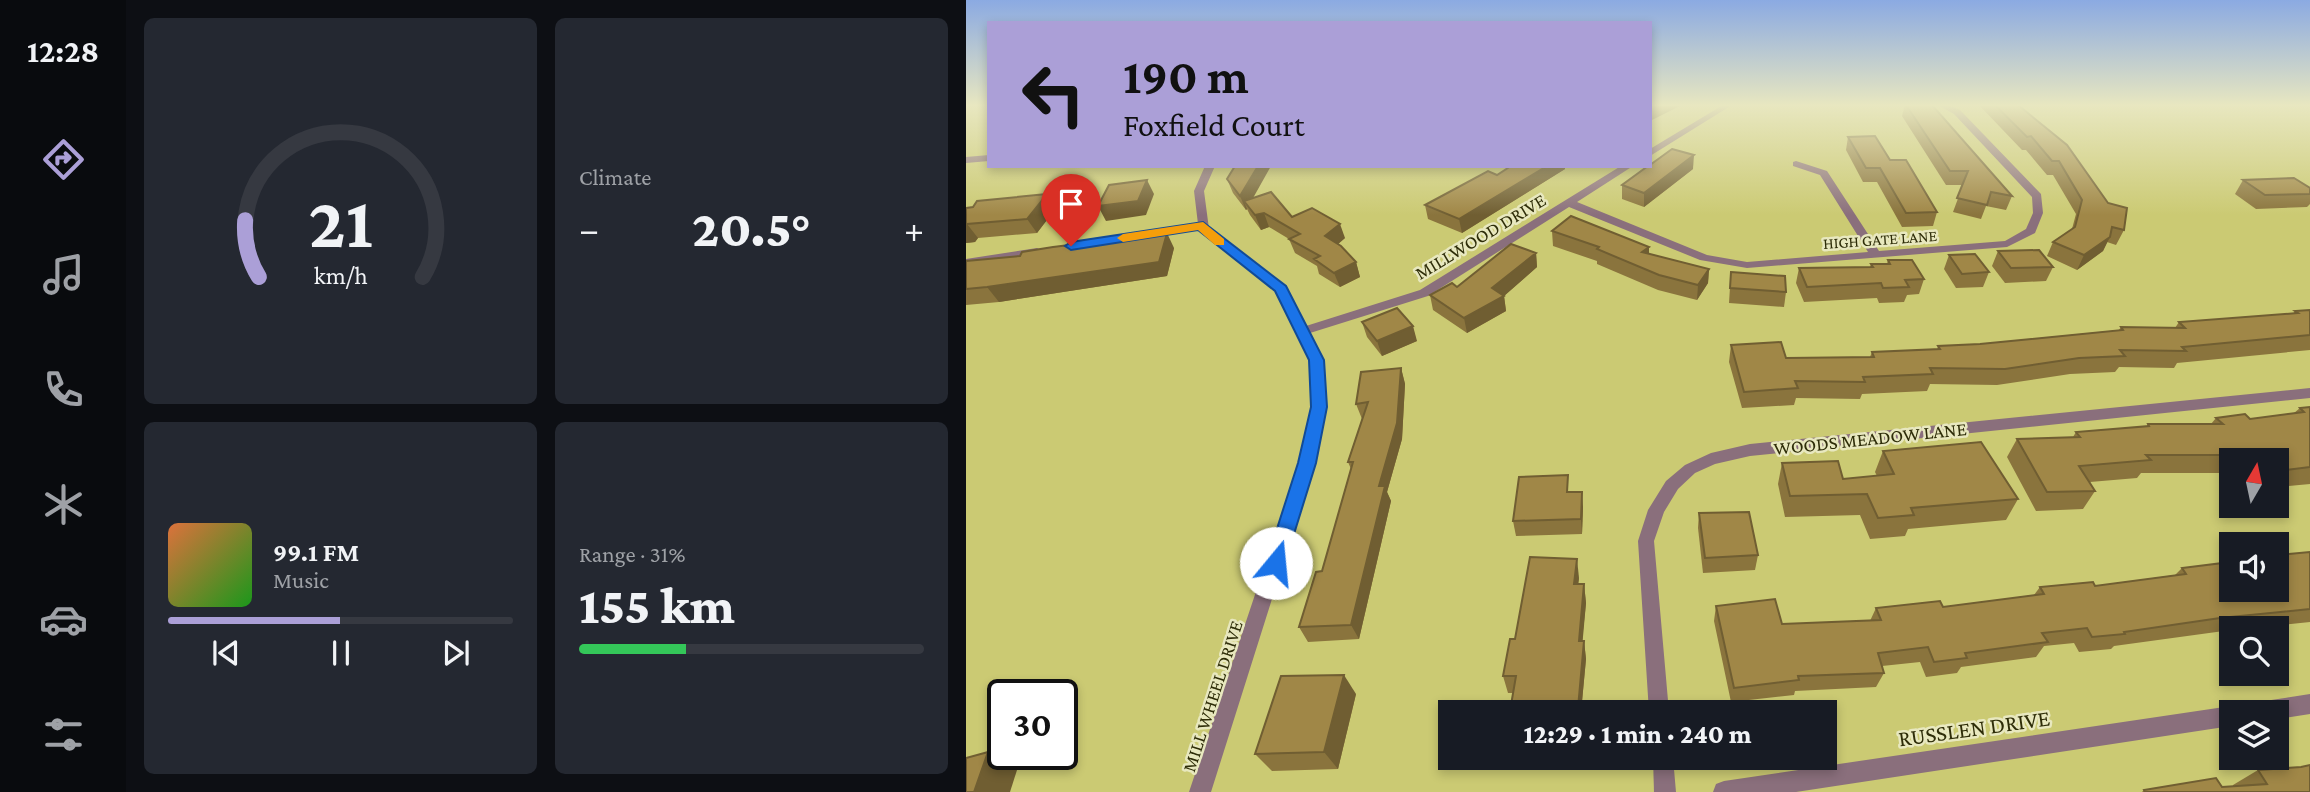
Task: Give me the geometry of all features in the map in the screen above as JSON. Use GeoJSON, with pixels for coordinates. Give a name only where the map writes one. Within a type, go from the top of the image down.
{"type":"FeatureCollection","features":[{"type":"Feature","properties":{"kind":"street"},"geometry":{"type":"LineString","coordinates":[[1652,152],[1668,142]]}},
{"type":"Feature","properties":{"kind":"street","name":"HIGH GATE LANE"},"geometry":{"type":"LineString","coordinates":[[1569,203],[1704,257],[1747,265],[2007,244],[2031,231],[2038,213],[2037,196],[1985,142]]}},
{"type":"Feature","properties":{"kind":"street"},"geometry":{"type":"LineString","coordinates":[[966,160],[987,158]]}},
{"type":"Feature","properties":{"kind":"street"},"geometry":{"type":"LineString","coordinates":[[1796,163],[1825,173],[1876,255]]}},
{"type":"Feature","properties":{"kind":"street"},"geometry":{"type":"LineString","coordinates":[[1071,246],[1203,226],[1199,191],[1209,168]]}},
{"type":"Feature","properties":{"kind":"street","name":"MILLWOOD DRIVE"},"geometry":{"type":"LineString","coordinates":[[1302,331],[1424,293],[1625,168]]}},
{"type":"Feature","properties":{"kind":"street","name":"MILL WHEEL DRIVE"},"geometry":{"type":"LineString","coordinates":[[1200,792],[1307,463],[1319,407],[1317,360],[1281,289],[1204,230],[1203,226]]}},
{"type":"Feature","properties":{"kind":"street"},"geometry":{"type":"LineString","coordinates":[[966,262],[1045,250]]}},
{"type":"Feature","properties":{"kind":"street","name":"WOODS MEADOW LANE"},"geometry":{"type":"LineString","coordinates":[[1658,700],[1646,541],[1656,510],[1672,485],[1690,469],[1711,459],[1750,450],[2310,393]]}},
{"type":"Feature","properties":{"kind":"street"},"geometry":{"type":"LineString","coordinates":[[2289,708],[2310,705]]}},
{"type":"Feature","properties":{"kind":"street","name":"RUSSLEN DRIVE"},"geometry":{"type":"LineString","coordinates":[[1724,792],[2219,718]]}},
{"type":"Feature","properties":{"kind":"street"},"geometry":{"type":"LineString","coordinates":[[1664,770],[1665,792]]}},
{"type":"Feature","properties":{"kind":"building"},"geometry":{"type":"Polygon","coordinates":[[[1851,142],[1879,142],[1890,160],[1906,160],[1937,212],[1906,213],[1880,168],[1866,168],[1851,142]]]}},
{"type":"Feature","properties":{"kind":"building"},"geometry":{"type":"Polygon","coordinates":[[[1931,142],[1964,142],[2012,196],[1991,192],[1987,205],[1957,198],[1968,171],[1950,171],[1931,142]]]}},
{"type":"Feature","properties":{"kind":"building"},"geometry":{"type":"Polygon","coordinates":[[[2036,142],[2063,142],[2067,145],[2108,203],[2127,208],[2124,230],[2112,227],[2110,237],[2084,255],[2053,242],[2075,227],[2082,200],[2059,161],[2052,161],[2036,142]]]}},
{"type":"Feature","properties":{"kind":"building"},"geometry":{"type":"Polygon","coordinates":[[[1672,149],[1694,155],[1644,193],[1622,185],[1645,168],[1652,168],[1652,164],[1672,149]]]}},
{"type":"Feature","properties":{"kind":"building"},"geometry":{"type":"Polygon","coordinates":[[[1234,168],[1257,168],[1240,196],[1227,179],[1234,168]]]}},
{"type":"Feature","properties":{"kind":"building"},"geometry":{"type":"Polygon","coordinates":[[[1508,168],[1544,168],[1459,219],[1425,205],[1488,171],[1497,175],[1508,168]]]}},
{"type":"Feature","properties":{"kind":"building"},"geometry":{"type":"Polygon","coordinates":[[[2294,178],[2310,188],[2310,194],[2265,195],[2243,180],[2294,178]]]}},
{"type":"Feature","properties":{"kind":"building"},"geometry":{"type":"Polygon","coordinates":[[[1147,180],[1138,201],[1098,206],[1109,185],[1147,180]]]}},
{"type":"Feature","properties":{"kind":"building"},"geometry":{"type":"Polygon","coordinates":[[[1271,192],[1292,217],[1312,208],[1340,224],[1325,236],[1341,246],[1356,262],[1334,273],[1314,259],[1320,256],[1289,239],[1300,234],[1264,213],[1255,215],[1244,201],[1271,192]]]}},
{"type":"Feature","properties":{"kind":"building"},"geometry":{"type":"Polygon","coordinates":[[[1047,194],[1027,219],[966,226],[966,208],[973,207],[977,201],[1047,194]]]}},
{"type":"Feature","properties":{"kind":"building"},"geometry":{"type":"Polygon","coordinates":[[[1571,216],[1649,247],[1642,252],[1709,269],[1698,285],[1659,275],[1597,249],[1599,247],[1552,231],[1571,216]]]}},
{"type":"Feature","properties":{"kind":"building"},"geometry":{"type":"Polygon","coordinates":[[[1167,233],[1159,262],[966,289],[966,261],[1020,256],[1022,252],[1053,247],[1167,233]]]}},
{"type":"Feature","properties":{"kind":"building"},"geometry":{"type":"Polygon","coordinates":[[[1511,244],[1536,253],[1492,288],[1504,296],[1464,318],[1430,295],[1452,283],[1457,287],[1511,244]]]}},
{"type":"Feature","properties":{"kind":"building"},"geometry":{"type":"Polygon","coordinates":[[[2039,250],[2053,267],[2011,268],[1998,251],[2039,250]]]}},
{"type":"Feature","properties":{"kind":"building"},"geometry":{"type":"Polygon","coordinates":[[[1975,254],[1989,272],[1962,274],[1949,255],[1975,254]]]}},
{"type":"Feature","properties":{"kind":"building"},"geometry":{"type":"Polygon","coordinates":[[[1888,260],[1912,260],[1924,279],[1905,280],[1909,287],[1883,288],[1881,283],[1807,287],[1799,268],[1873,267],[1871,264],[1890,264],[1888,260]]]}},
{"type":"Feature","properties":{"kind":"building"},"geometry":{"type":"Polygon","coordinates":[[[1731,272],[1785,276],[1786,292],[1730,288],[1731,272]]]}},
{"type":"Feature","properties":{"kind":"building"},"geometry":{"type":"Polygon","coordinates":[[[1397,308],[1413,326],[1377,341],[1362,322],[1397,308]]]}},
{"type":"Feature","properties":{"kind":"building"},"geometry":{"type":"Polygon","coordinates":[[[2310,310],[2310,335],[2182,347],[2186,351],[2120,350],[2125,356],[2079,358],[2005,369],[1930,368],[1933,374],[1863,377],[1865,382],[1795,381],[1798,388],[1744,392],[1731,345],[1781,342],[1786,358],[1874,357],[1872,352],[1940,349],[1938,346],[2123,330],[2121,327],[2185,328],[2179,322],[2310,310]]]}},
{"type":"Feature","properties":{"kind":"building"},"geometry":{"type":"Polygon","coordinates":[[[1401,368],[1397,423],[1379,486],[1385,486],[1351,625],[1299,627],[1316,572],[1322,571],[1353,462],[1348,462],[1368,402],[1356,404],[1361,372],[1401,368]]]}},
{"type":"Feature","properties":{"kind":"building"},"geometry":{"type":"Polygon","coordinates":[[[2310,407],[2310,467],[2289,470],[2289,448],[2219,448],[2219,455],[2146,455],[2151,460],[2079,466],[2095,491],[2047,492],[2017,439],[2080,437],[2076,432],[2149,426],[2148,424],[2223,424],[2216,418],[2245,414],[2250,419],[2304,412],[2300,408],[2310,407]]]}},
{"type":"Feature","properties":{"kind":"building"},"geometry":{"type":"Polygon","coordinates":[[[1981,442],[2018,499],[1911,508],[1914,515],[1878,518],[1867,494],[1790,496],[1782,463],[1838,461],[1843,479],[1894,474],[1883,451],[1981,442]]]}},
{"type":"Feature","properties":{"kind":"building"},"geometry":{"type":"Polygon","coordinates":[[[1568,475],[1567,492],[1582,492],[1581,519],[1513,521],[1519,477],[1568,475]]]}},
{"type":"Feature","properties":{"kind":"building"},"geometry":{"type":"Polygon","coordinates":[[[1749,512],[1758,555],[1705,558],[1699,513],[1749,512]]]}},
{"type":"Feature","properties":{"kind":"building"},"geometry":{"type":"Polygon","coordinates":[[[2310,552],[2310,609],[2219,616],[2219,618],[2124,632],[2125,634],[2092,637],[2087,628],[2042,633],[2048,642],[1965,653],[1967,658],[1934,662],[1928,647],[1878,653],[1884,673],[1798,676],[1799,680],[1734,688],[1716,606],[1775,599],[1782,624],[1881,620],[1876,608],[1940,601],[1943,607],[2044,594],[2040,587],[2093,582],[2095,586],[2186,574],[2182,568],[2219,563],[2219,602],[2289,602],[2289,554],[2310,552]]]}},
{"type":"Feature","properties":{"kind":"building"},"geometry":{"type":"Polygon","coordinates":[[[1530,557],[1577,559],[1574,584],[1584,584],[1579,641],[1584,641],[1579,700],[1512,700],[1516,676],[1503,676],[1510,639],[1515,639],[1530,557]]]}},
{"type":"Feature","properties":{"kind":"building"},"geometry":{"type":"Polygon","coordinates":[[[1344,675],[1324,752],[1255,754],[1281,676],[1344,675]]]}},
{"type":"Feature","properties":{"kind":"building"},"geometry":{"type":"Polygon","coordinates":[[[987,752],[974,792],[966,792],[966,758],[987,752]]]}},
{"type":"Feature","properties":{"kind":"building"},"geometry":{"type":"Polygon","coordinates":[[[2310,765],[2310,792],[2144,790],[2216,778],[2222,787],[2267,784],[2258,770],[2289,770],[2310,765]]]}},
{"type":"Feature","properties":{"kind":"slow traffic"},"geometry":{"type":"LineString","coordinates":[[1123,238],[1203,226],[1204,230],[1220,242]]}},
{"type":"Feature","properties":{"kind":"route"},"geometry":{"type":"LineString","coordinates":[[1071,246],[1203,226],[1204,230],[1281,289],[1317,360],[1319,407],[1307,463],[1276,563]]}}]}
